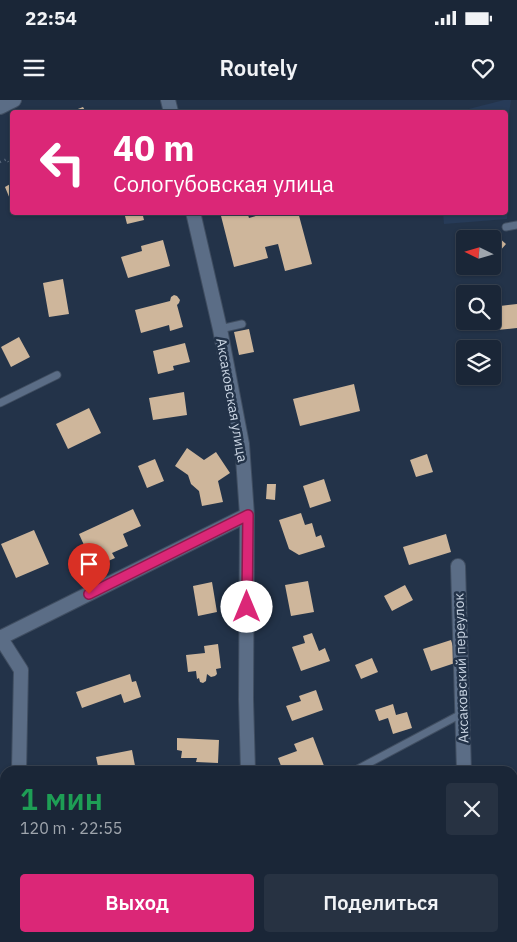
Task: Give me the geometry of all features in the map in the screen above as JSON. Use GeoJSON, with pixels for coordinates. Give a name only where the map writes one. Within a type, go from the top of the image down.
{"type":"FeatureCollection","features":[{"type":"Feature","properties":{"kind":"street"},"geometry":{"type":"LineString","coordinates":[[0,108],[14,100]]}},
{"type":"Feature","properties":{"kind":"street","name":"Аксаковская улица"},"geometry":{"type":"LineString","coordinates":[[194,215],[220,329],[242,444],[248,515],[246,699],[248,766]]}},
{"type":"Feature","properties":{"kind":"street"},"geometry":{"type":"LineString","coordinates":[[19,766],[21,670],[0,638],[248,515]]}},
{"type":"Feature","properties":{"kind":"street","name":"Аксаковский переулок"},"geometry":{"type":"LineString","coordinates":[[458,566],[464,766]]}},
{"type":"Feature","properties":{"kind":"lane"},"geometry":{"type":"LineString","coordinates":[[506,227],[517,225]]}},
{"type":"Feature","properties":{"kind":"lane"},"geometry":{"type":"LineString","coordinates":[[220,329],[242,324]]}},
{"type":"Feature","properties":{"kind":"lane"},"geometry":{"type":"LineString","coordinates":[[0,403],[57,375]]}},
{"type":"Feature","properties":{"kind":"lane"},"geometry":{"type":"LineString","coordinates":[[364,766],[463,714]]}},
{"type":"Feature","properties":{"kind":"path"},"geometry":{"type":"LineString","coordinates":[[0,162],[7,159],[10,164]]}},
{"type":"Feature","properties":{"kind":"shaded area"},"geometry":{"type":"Polygon","coordinates":[[[511,100],[508,120],[508,110],[465,110],[511,100]]]}},
{"type":"Feature","properties":{"kind":"shaded area"},"geometry":{"type":"Polygon","coordinates":[[[443,215],[507,215],[507,219],[444,224],[443,215]]]}},
{"type":"Feature","properties":{"kind":"building"},"geometry":{"type":"Polygon","coordinates":[[[10,184],[10,199],[5,187],[10,184]]]}},
{"type":"Feature","properties":{"kind":"building"},"geometry":{"type":"Polygon","coordinates":[[[125,215],[143,215],[144,220],[127,224],[125,215]]]}},
{"type":"Feature","properties":{"kind":"building"},"geometry":{"type":"Polygon","coordinates":[[[221,215],[248,215],[249,218],[260,215],[299,215],[312,264],[285,271],[278,244],[265,247],[268,258],[234,267],[221,215]]]}},
{"type":"Feature","properties":{"kind":"building"},"geometry":{"type":"Polygon","coordinates":[[[163,240],[170,266],[128,278],[121,257],[142,251],[141,246],[163,240]]]}},
{"type":"Feature","properties":{"kind":"building"},"geometry":{"type":"Polygon","coordinates":[[[501,240],[506,244],[501,250],[501,240]]]}},
{"type":"Feature","properties":{"kind":"building"},"geometry":{"type":"Polygon","coordinates":[[[63,279],[69,314],[49,317],[43,283],[63,279]]]}},
{"type":"Feature","properties":{"kind":"building"},"geometry":{"type":"Polygon","coordinates":[[[174,295],[180,300],[177,305],[183,327],[170,331],[169,325],[141,333],[135,310],[170,301],[174,295]]]}},
{"type":"Feature","properties":{"kind":"building"},"geometry":{"type":"Polygon","coordinates":[[[517,304],[517,328],[501,330],[501,306],[517,304]]]}},
{"type":"Feature","properties":{"kind":"building"},"geometry":{"type":"Polygon","coordinates":[[[249,329],[254,352],[239,355],[234,332],[249,329]]]}},
{"type":"Feature","properties":{"kind":"building"},"geometry":{"type":"Polygon","coordinates":[[[19,337],[30,357],[11,367],[1,347],[19,337]]]}},
{"type":"Feature","properties":{"kind":"building"},"geometry":{"type":"Polygon","coordinates":[[[185,343],[190,362],[173,366],[174,370],[158,374],[153,351],[185,343]]]}},
{"type":"Feature","properties":{"kind":"building"},"geometry":{"type":"Polygon","coordinates":[[[354,384],[360,411],[300,426],[293,399],[354,384]]]}},
{"type":"Feature","properties":{"kind":"building"},"geometry":{"type":"Polygon","coordinates":[[[184,392],[187,415],[153,420],[149,398],[184,392]]]}},
{"type":"Feature","properties":{"kind":"building"},"geometry":{"type":"Polygon","coordinates":[[[89,408],[101,433],[68,449],[56,424],[89,408]]]}},
{"type":"Feature","properties":{"kind":"building"},"geometry":{"type":"Polygon","coordinates":[[[187,448],[204,460],[216,452],[230,473],[218,481],[223,502],[202,506],[199,491],[191,484],[188,475],[175,466],[187,448]]]}},
{"type":"Feature","properties":{"kind":"building"},"geometry":{"type":"Polygon","coordinates":[[[427,454],[433,472],[416,477],[410,460],[427,454]]]}},
{"type":"Feature","properties":{"kind":"building"},"geometry":{"type":"Polygon","coordinates":[[[155,459],[164,481],[147,488],[138,466],[155,459]]]}},
{"type":"Feature","properties":{"kind":"building"},"geometry":{"type":"Polygon","coordinates":[[[324,479],[331,501],[310,508],[303,486],[324,479]]]}},
{"type":"Feature","properties":{"kind":"building"},"geometry":{"type":"Polygon","coordinates":[[[267,484],[276,484],[275,500],[266,499],[267,484]]]}},
{"type":"Feature","properties":{"kind":"building"},"geometry":{"type":"Polygon","coordinates":[[[133,509],[141,526],[123,534],[128,546],[112,553],[115,558],[106,562],[100,549],[88,554],[79,534],[133,509]]]}},
{"type":"Feature","properties":{"kind":"building"},"geometry":{"type":"Polygon","coordinates":[[[301,513],[305,525],[312,523],[316,537],[321,535],[325,547],[299,555],[289,549],[279,520],[301,513]]]}},
{"type":"Feature","properties":{"kind":"building"},"geometry":{"type":"Polygon","coordinates":[[[34,530],[49,564],[16,578],[1,544],[34,530]]]}},
{"type":"Feature","properties":{"kind":"building"},"geometry":{"type":"Polygon","coordinates":[[[446,534],[451,552],[409,565],[403,547],[446,534]]]}},
{"type":"Feature","properties":{"kind":"building"},"geometry":{"type":"Polygon","coordinates":[[[308,581],[314,612],[291,616],[285,585],[308,581]]]}},
{"type":"Feature","properties":{"kind":"building"},"geometry":{"type":"Polygon","coordinates":[[[212,582],[217,612],[198,616],[193,586],[212,582]]]}},
{"type":"Feature","properties":{"kind":"building"},"geometry":{"type":"Polygon","coordinates":[[[405,585],[413,600],[392,611],[384,596],[405,585]]]}},
{"type":"Feature","properties":{"kind":"building"},"geometry":{"type":"Polygon","coordinates":[[[312,633],[319,651],[325,648],[330,661],[301,671],[292,647],[305,643],[303,636],[312,633]]]}},
{"type":"Feature","properties":{"kind":"building"},"geometry":{"type":"Polygon","coordinates":[[[451,640],[458,662],[431,671],[423,649],[451,640]]]}},
{"type":"Feature","properties":{"kind":"building"},"geometry":{"type":"Polygon","coordinates":[[[218,644],[221,668],[216,669],[217,674],[215,676],[211,677],[207,674],[206,681],[200,682],[199,678],[197,679],[196,671],[188,672],[186,655],[205,653],[204,646],[218,644]]]}},
{"type":"Feature","properties":{"kind":"building"},"geometry":{"type":"Polygon","coordinates":[[[372,658],[378,672],[361,679],[355,665],[372,658]]]}},
{"type":"Feature","properties":{"kind":"building"},"geometry":{"type":"Polygon","coordinates":[[[130,674],[132,682],[136,681],[141,697],[124,703],[121,694],[82,708],[76,692],[130,674]]]}},
{"type":"Feature","properties":{"kind":"building"},"geometry":{"type":"Polygon","coordinates":[[[316,690],[323,710],[292,721],[286,706],[301,701],[299,696],[316,690]]]}},
{"type":"Feature","properties":{"kind":"building"},"geometry":{"type":"Polygon","coordinates":[[[393,704],[396,715],[407,712],[412,728],[393,734],[388,718],[379,721],[375,710],[393,704]]]}},
{"type":"Feature","properties":{"kind":"building"},"geometry":{"type":"Polygon","coordinates":[[[313,737],[324,766],[281,766],[278,758],[297,751],[294,744],[313,737]]]}},
{"type":"Feature","properties":{"kind":"building"},"geometry":{"type":"Polygon","coordinates":[[[177,738],[219,740],[218,763],[196,762],[197,758],[181,758],[182,751],[177,750],[177,738]]]}},
{"type":"Feature","properties":{"kind":"building"},"geometry":{"type":"Polygon","coordinates":[[[132,750],[135,766],[98,766],[96,757],[132,750]]]}},
{"type":"Feature","properties":{"kind":"route"},"geometry":{"type":"LineString","coordinates":[[89,594],[248,515],[247,607]]}}]}
